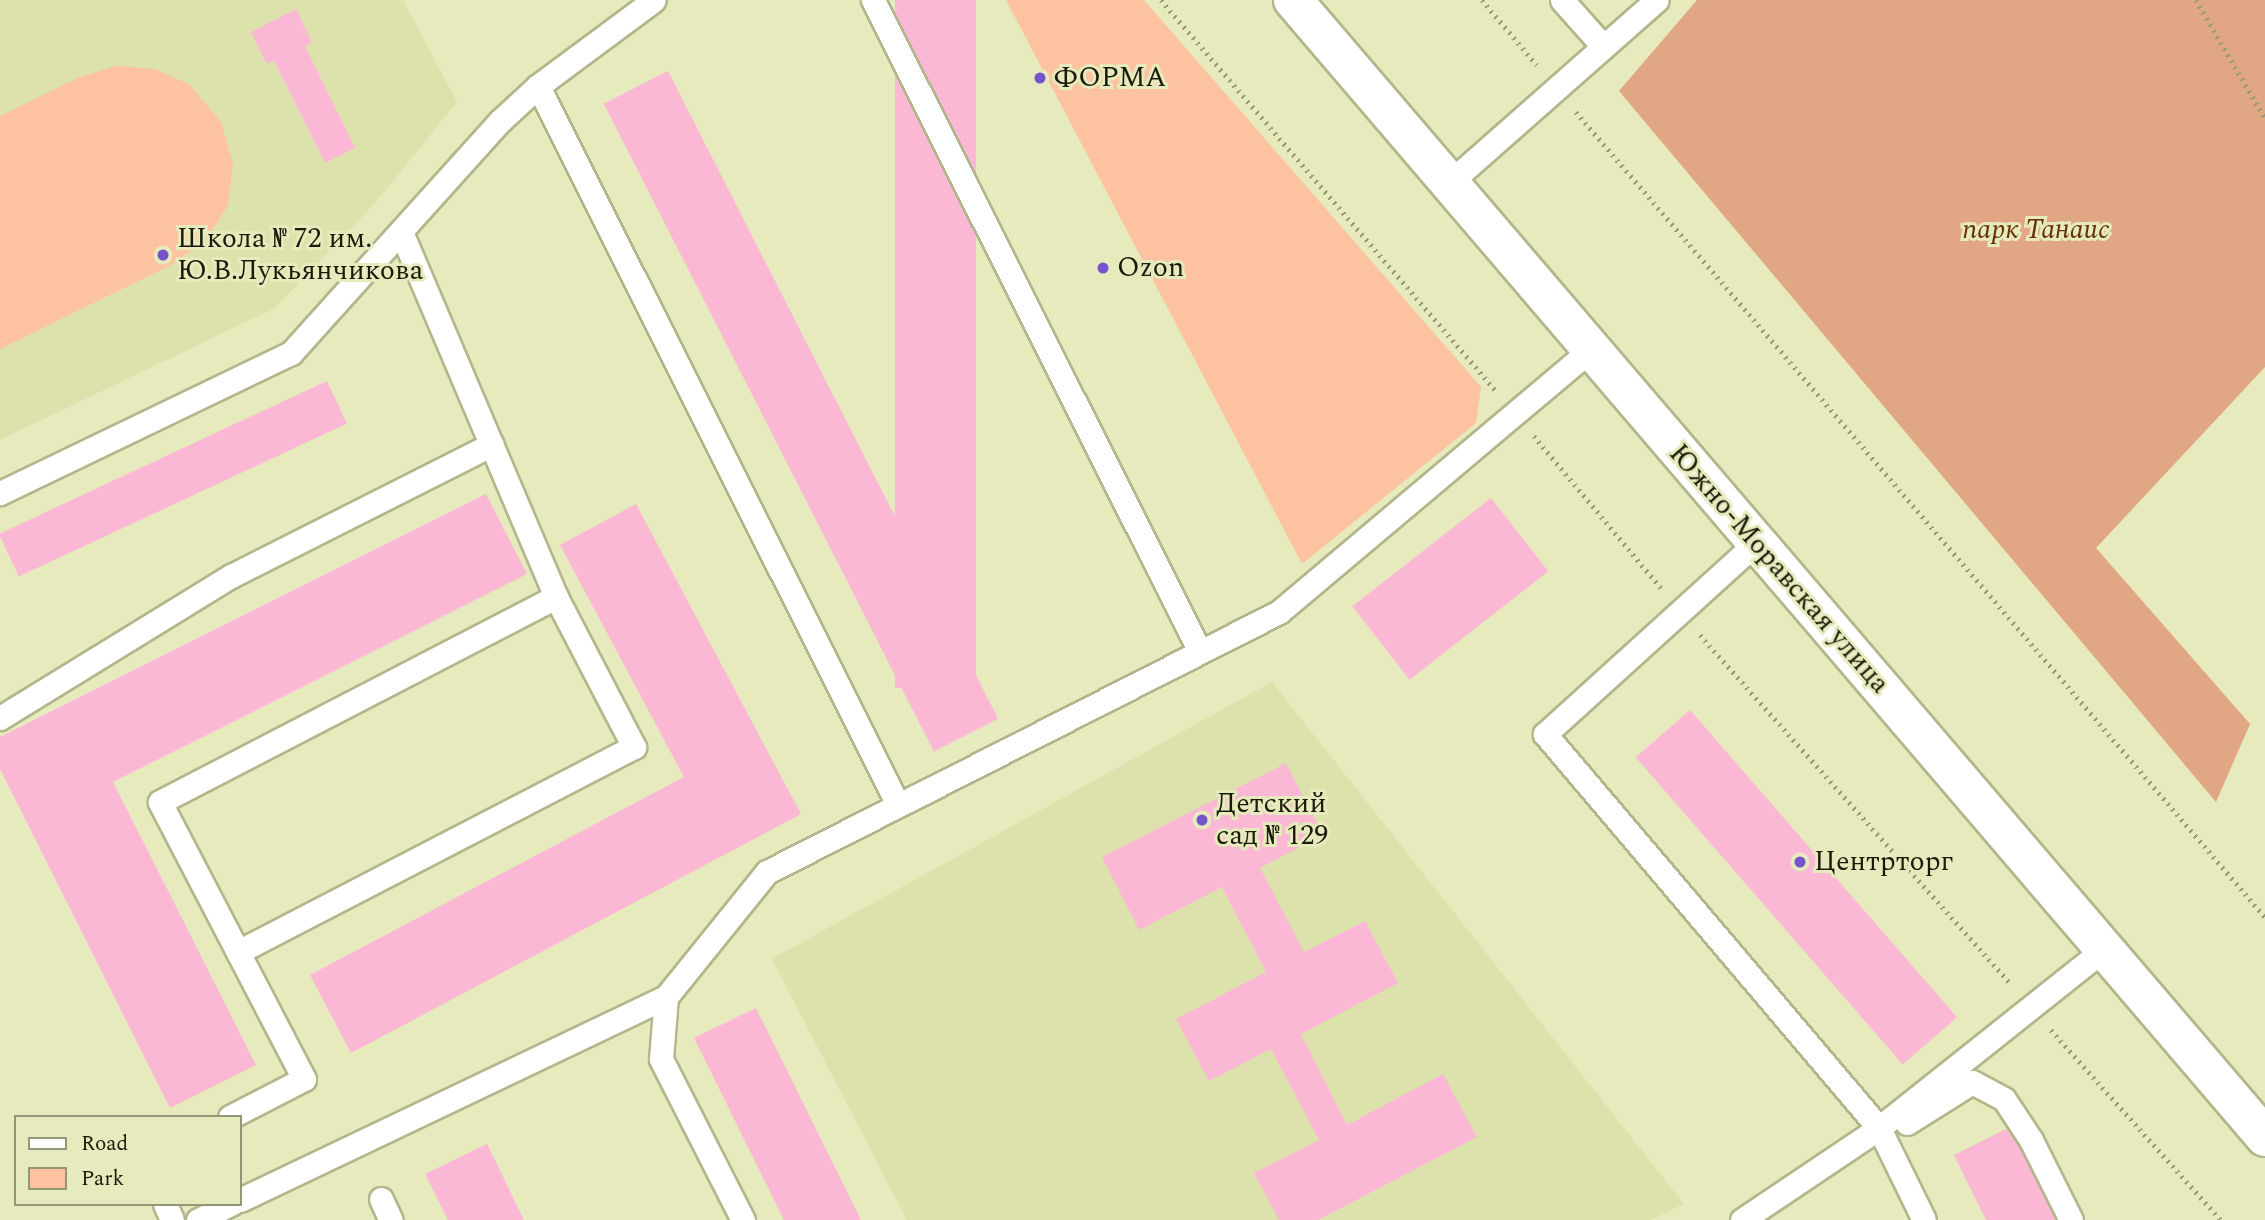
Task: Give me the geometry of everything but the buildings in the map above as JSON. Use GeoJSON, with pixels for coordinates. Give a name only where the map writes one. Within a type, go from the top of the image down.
{"type":"FeatureCollection","features":[{"type":"Feature","properties":{"kind":"main road","name":"Южно-Моравская улица"},"geometry":{"type":"LineString","coordinates":[[1293,0],[2265,1137]]}},
{"type":"Feature","properties":{"kind":"lane"},"geometry":{"type":"LineString","coordinates":[[0,493],[291,353],[538,86],[654,0]]}},
{"type":"Feature","properties":{"kind":"lane"},"geometry":{"type":"LineString","coordinates":[[873,0],[1200,652]]}},
{"type":"Feature","properties":{"kind":"lane"},"geometry":{"type":"LineString","coordinates":[[1562,0],[1602,46]]}},
{"type":"Feature","properties":{"kind":"lane"},"geometry":{"type":"LineString","coordinates":[[1448,184],[1657,0]]}},
{"type":"Feature","properties":{"kind":"lane"},"geometry":{"type":"LineString","coordinates":[[538,86],[898,805]]}},
{"type":"Feature","properties":{"kind":"lane"},"geometry":{"type":"LineString","coordinates":[[238,952],[634,747],[556,597],[401,232]]}},
{"type":"Feature","properties":{"kind":"lane"},"geometry":{"type":"LineString","coordinates":[[242,1199],[666,997],[767,872],[1279,612],[1590,350]]}},
{"type":"Feature","properties":{"kind":"lane"},"geometry":{"type":"LineString","coordinates":[[0,718],[231,576],[492,444]]}},
{"type":"Feature","properties":{"kind":"lane"},"geometry":{"type":"LineString","coordinates":[[1757,542],[1545,734],[1881,1133],[1924,1220]]}},
{"type":"Feature","properties":{"kind":"lane"},"geometry":{"type":"LineString","coordinates":[[234,1115],[304,1079],[160,802],[556,597]]}},
{"type":"Feature","properties":{"kind":"lane"},"geometry":{"type":"LineString","coordinates":[[1881,1133],[2104,949]]}},
{"type":"Feature","properties":{"kind":"lane"},"geometry":{"type":"LineString","coordinates":[[666,997],[661,1059],[743,1220]]}},
{"type":"Feature","properties":{"kind":"lane"},"geometry":{"type":"LineString","coordinates":[[1742,1220],[1881,1133],[1972,1082],[2004,1099],[2031,1140],[2071,1220]]}},
{"type":"Feature","properties":{"kind":"lane"},"geometry":{"type":"LineString","coordinates":[[380,1199],[391,1220]]}},
{"type":"Feature","properties":{"kind":"lane"},"geometry":{"type":"LineString","coordinates":[[198,1220],[227,1206]]}},
{"type":"Feature","properties":{"kind":"path"},"geometry":{"type":"LineString","coordinates":[[1482,0],[2265,917]]}},
{"type":"Feature","properties":{"kind":"path"},"geometry":{"type":"LineString","coordinates":[[2196,0],[2265,118]]}},
{"type":"Feature","properties":{"kind":"shaded area","name":"Школа № 72 им. Ю.В.Лукьянчикова"},"geometry":{"type":"Polygon","coordinates":[[[0,0],[403,0],[457,102],[375,203],[275,308],[0,440],[0,0]]]}},
{"type":"Feature","properties":{"kind":"shaded area","name":"Детский сад № 129"},"geometry":{"type":"Polygon","coordinates":[[[1272,682],[1684,1204],[1650,1220],[907,1220],[772,959],[1272,682]]]}},
{"type":"Feature","properties":{"kind":"green space"},"geometry":{"type":"Polygon","coordinates":[[[1006,0],[1144,0],[1481,387],[1476,423],[1302,564],[1006,0]]]}},
{"type":"Feature","properties":{"kind":"green space","name":"парк Танаис"},"geometry":{"type":"Polygon","coordinates":[[[1697,0],[2265,0],[2265,367],[2096,548],[2250,724],[2216,802],[1619,91],[1697,0]]]}},
{"type":"Feature","properties":{"kind":"green space"},"geometry":{"type":"Polygon","coordinates":[[[115,66],[155,69],[189,84],[221,122],[233,164],[228,205],[207,239],[171,265],[0,349],[0,116],[78,78],[115,66]]]}},
{"type":"Feature","properties":{"kind":"place","name":"ФОРМА"},"geometry":{"type":"Point","coordinates":[1040,78]}},
{"type":"Feature","properties":{"kind":"place","name":"Школа № 72 им. Ю.В.Лукьянчикова"},"geometry":{"type":"Point","coordinates":[163,255]}},
{"type":"Feature","properties":{"kind":"place","name":"Ozon"},"geometry":{"type":"Point","coordinates":[1103,268]}},
{"type":"Feature","properties":{"kind":"place","name":"Детский сад № 129"},"geometry":{"type":"Point","coordinates":[1202,820]}},
{"type":"Feature","properties":{"kind":"place","name":"Центрторг"},"geometry":{"type":"Point","coordinates":[1800,862]}}]}
